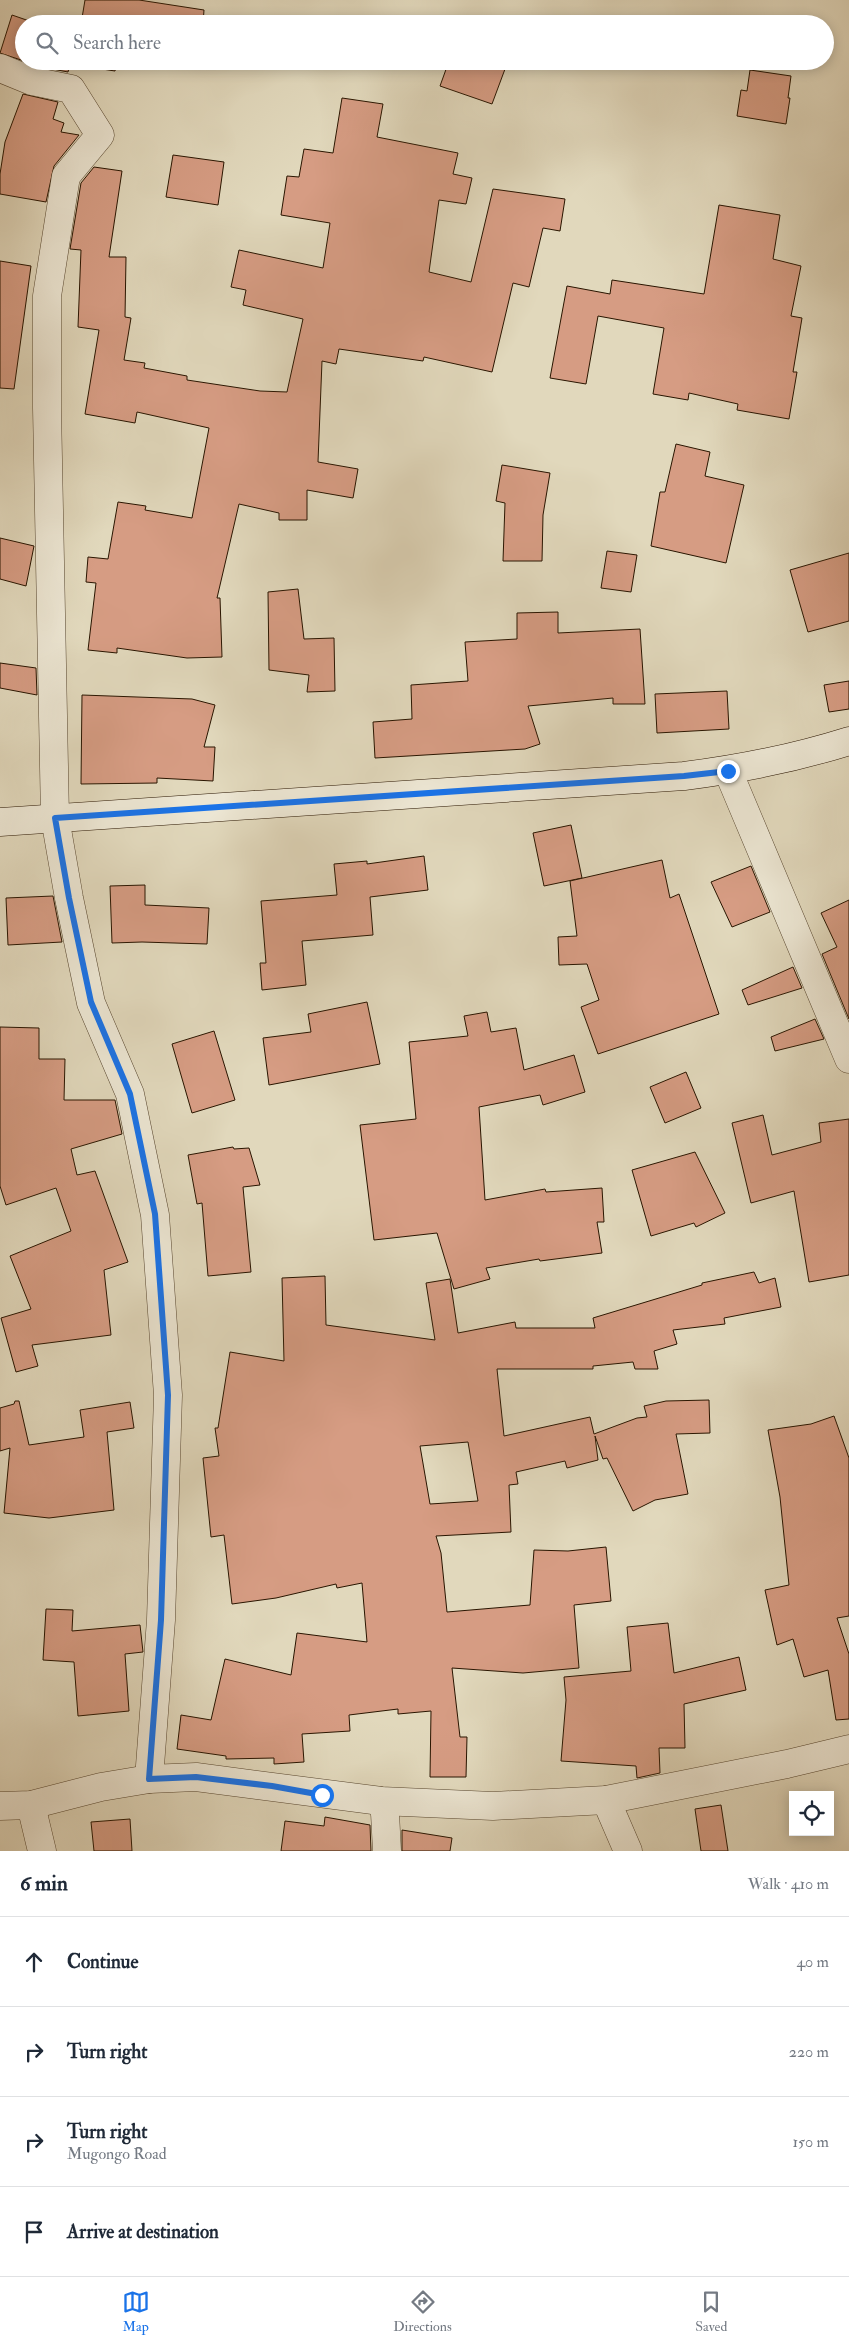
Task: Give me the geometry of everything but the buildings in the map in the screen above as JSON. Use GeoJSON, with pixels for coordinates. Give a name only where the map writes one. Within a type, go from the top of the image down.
{"type":"FeatureCollection","features":[{"type":"Feature","properties":{"kind":"street"},"geometry":{"type":"LineString","coordinates":[[0,68],[32,81],[71,89],[100,135],[66,176],[47,296],[47,408],[55,818],[69,898],[91,1002],[130,1094],[155,1214],[168,1395],[161,1620],[149,1779]]}},
{"type":"Feature","properties":{"kind":"street"},"geometry":{"type":"LineString","coordinates":[[0,822],[684,776],[728,771],[781,760],[849,741]]}},
{"type":"Feature","properties":{"kind":"street"},"geometry":{"type":"LineString","coordinates":[[728,771],[849,1059]]}},
{"type":"Feature","properties":{"kind":"street"},"geometry":{"type":"LineString","coordinates":[[0,1806],[31,1805],[101,1787],[149,1779],[196,1777],[229,1780],[322,1795],[380,1801],[492,1806],[606,1800],[787,1764],[849,1749]]}},
{"type":"Feature","properties":{"kind":"street"},"geometry":{"type":"LineString","coordinates":[[606,1800],[628,1851]]}},
{"type":"Feature","properties":{"kind":"street"},"geometry":{"type":"LineString","coordinates":[[380,1801],[385,1813],[387,1851]]}},
{"type":"Feature","properties":{"kind":"street"},"geometry":{"type":"LineString","coordinates":[[31,1805],[42,1851]]}},
{"type":"Feature","properties":{"kind":"route"},"geometry":{"type":"LineString","coordinates":[[322,1795],[229,1780],[196,1777],[149,1779],[161,1620],[168,1395],[155,1214],[130,1094],[120,1065],[91,1002],[69,898],[55,818],[684,776],[728,771]]}}]}
